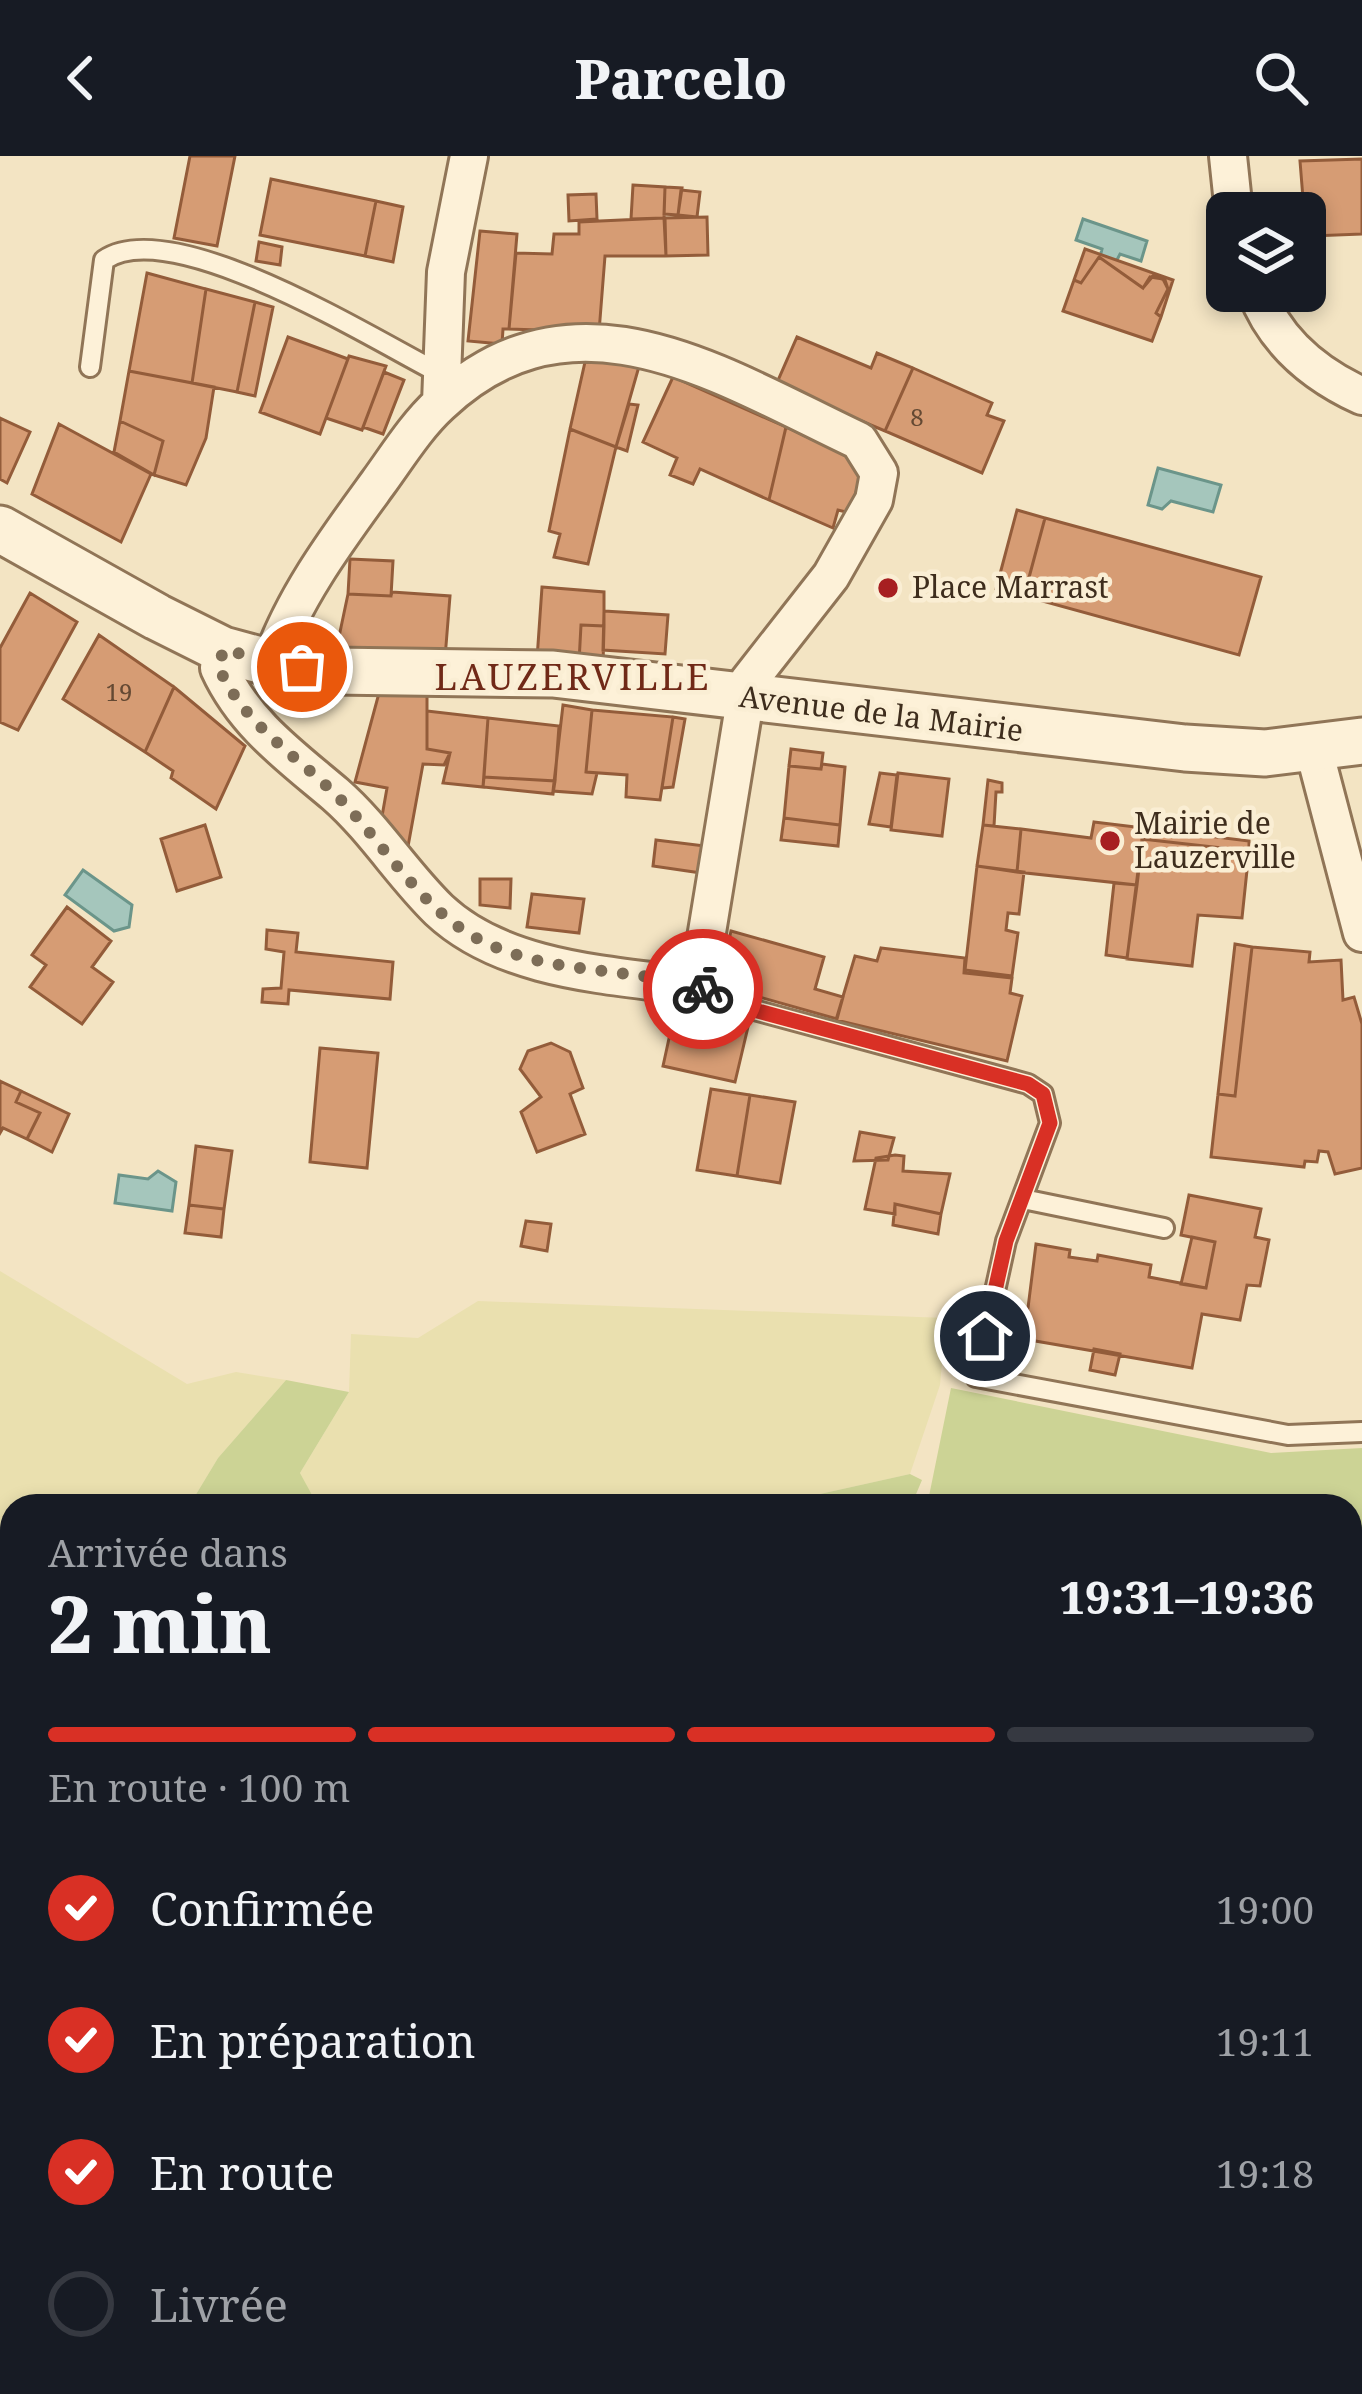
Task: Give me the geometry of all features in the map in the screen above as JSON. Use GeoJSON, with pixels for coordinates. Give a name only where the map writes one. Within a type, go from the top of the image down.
{"type":"FeatureCollection","features":[{"type":"Feature","properties":{"kind":"street"},"geometry":{"type":"LineString","coordinates":[[272,663],[304,595],[441,388],[446,272],[469,156]]}},
{"type":"Feature","properties":{"kind":"street"},"geometry":{"type":"LineString","coordinates":[[1228,156],[1232,192]]}},
{"type":"Feature","properties":{"kind":"street"},"geometry":{"type":"LineString","coordinates":[[1267,312],[1279,336],[1303,360],[1362,396]]}},
{"type":"Feature","properties":{"kind":"street"},"geometry":{"type":"LineString","coordinates":[[223,650],[219,668],[249,718],[338,796],[439,910],[471,935],[567,969],[698,987],[749,699],[748,682],[831,576],[874,500],[879,473],[859,440],[649,348],[607,341],[545,344],[441,388]]}},
{"type":"Feature","properties":{"kind":"street","name":"Avenue de la Mairie"},"geometry":{"type":"LineString","coordinates":[[0,529],[223,650],[272,663],[333,671],[553,674],[1185,748],[1315,750],[1362,741]]}},
{"type":"Feature","properties":{"kind":"street"},"geometry":{"type":"LineString","coordinates":[[1315,750],[1362,933]]}},
{"type":"Feature","properties":{"kind":"lane"},"geometry":{"type":"LineString","coordinates":[[91,367],[104,260],[119,250],[142,249],[230,268],[288,290],[441,388]]}},
{"type":"Feature","properties":{"kind":"lane"},"geometry":{"type":"LineString","coordinates":[[698,987],[743,1007],[1028,1084],[1043,1094],[1050,1123],[1006,1241],[976,1377],[1288,1435],[1362,1432]]}},
{"type":"Feature","properties":{"kind":"lane"},"geometry":{"type":"LineString","coordinates":[[1023,1199],[1164,1228]]}},
{"type":"Feature","properties":{"kind":"shaded area"},"geometry":{"type":"Polygon","coordinates":[[[0,1271],[187,1384],[236,1372],[286,1380],[218,1458],[196,1494],[0,1494],[0,1271]]]}},
{"type":"Feature","properties":{"kind":"shaded area"},"geometry":{"type":"Polygon","coordinates":[[[478,1301],[946,1318],[940,1385],[910,1474],[820,1494],[310,1494],[300,1473],[349,1392],[351,1334],[418,1338],[478,1301]]]}},
{"type":"Feature","properties":{"kind":"green space"},"geometry":{"type":"Polygon","coordinates":[[[286,1380],[349,1392],[300,1473],[311,1494],[196,1494],[218,1458],[286,1380]]]}},
{"type":"Feature","properties":{"kind":"green space"},"geometry":{"type":"Polygon","coordinates":[[[951,1388],[1271,1453],[1362,1448],[1362,1494],[929,1494],[951,1388]]]}},
{"type":"Feature","properties":{"kind":"green space"},"geometry":{"type":"Polygon","coordinates":[[[910,1474],[922,1480],[916,1494],[820,1494],[910,1474]]]}},
{"type":"Feature","properties":{"kind":"water"},"geometry":{"type":"Polygon","coordinates":[[[1083,219],[1147,241],[1141,261],[1120,254],[1116,262],[1100,257],[1102,249],[1076,240],[1083,219]]]}},
{"type":"Feature","properties":{"kind":"water"},"geometry":{"type":"Polygon","coordinates":[[[1158,468],[1221,485],[1213,512],[1171,501],[1162,509],[1148,505],[1158,468]]]}},
{"type":"Feature","properties":{"kind":"water"},"geometry":{"type":"Polygon","coordinates":[[[83,870],[132,905],[129,927],[114,931],[65,895],[83,870]]]}},
{"type":"Feature","properties":{"kind":"water"},"geometry":{"type":"Polygon","coordinates":[[[158,1171],[176,1182],[172,1211],[115,1203],[119,1175],[148,1179],[158,1171]]]}},
{"type":"Feature","properties":{"kind":"building"},"geometry":{"type":"Polygon","coordinates":[[[190,156],[235,156],[217,246],[174,238],[190,156]]]}},
{"type":"Feature","properties":{"kind":"building"},"geometry":{"type":"Polygon","coordinates":[[[1362,159],[1362,234],[1326,235],[1326,192],[1302,192],[1300,161],[1362,159]]]}},
{"type":"Feature","properties":{"kind":"building"},"geometry":{"type":"Polygon","coordinates":[[[271,179],[376,201],[365,256],[260,235],[271,179]]]}},
{"type":"Feature","properties":{"kind":"building"},"geometry":{"type":"Polygon","coordinates":[[[633,185],[665,187],[664,218],[631,219],[633,185]]]}},
{"type":"Feature","properties":{"kind":"building"},"geometry":{"type":"Polygon","coordinates":[[[665,187],[682,188],[678,215],[664,214],[665,187]]]}},
{"type":"Feature","properties":{"kind":"building"},"geometry":{"type":"Polygon","coordinates":[[[681,190],[700,192],[697,217],[678,215],[681,190]]]}},
{"type":"Feature","properties":{"kind":"building"},"geometry":{"type":"Polygon","coordinates":[[[596,194],[597,219],[569,221],[568,195],[596,194]]]}},
{"type":"Feature","properties":{"kind":"building"},"geometry":{"type":"Polygon","coordinates":[[[376,201],[403,207],[393,262],[365,256],[376,201]]]}},
{"type":"Feature","properties":{"kind":"building"},"geometry":{"type":"Polygon","coordinates":[[[707,217],[708,255],[666,256],[665,218],[707,217]]]}},
{"type":"Feature","properties":{"kind":"building"},"geometry":{"type":"Polygon","coordinates":[[[664,218],[666,256],[605,256],[599,332],[509,329],[516,253],[552,254],[554,234],[579,234],[579,222],[664,218]]]}},
{"type":"Feature","properties":{"kind":"building"},"geometry":{"type":"Polygon","coordinates":[[[480,231],[517,234],[509,329],[503,329],[502,344],[468,341],[480,231]]]}},
{"type":"Feature","properties":{"kind":"building"},"geometry":{"type":"Polygon","coordinates":[[[259,242],[282,247],[280,265],[256,261],[259,242]]]}},
{"type":"Feature","properties":{"kind":"building"},"geometry":{"type":"Polygon","coordinates":[[[1085,249],[1173,280],[1161,317],[1156,313],[1168,289],[1163,279],[1150,277],[1143,288],[1099,257],[1081,283],[1074,280],[1085,249]]]}},
{"type":"Feature","properties":{"kind":"building"},"geometry":{"type":"Polygon","coordinates":[[[1099,257],[1143,288],[1153,276],[1165,280],[1168,289],[1156,313],[1161,317],[1152,341],[1063,311],[1074,280],[1081,283],[1099,257]]]}},
{"type":"Feature","properties":{"kind":"building"},"geometry":{"type":"Polygon","coordinates":[[[147,273],[206,289],[192,383],[129,371],[147,273]]]}},
{"type":"Feature","properties":{"kind":"building"},"geometry":{"type":"Polygon","coordinates":[[[206,289],[255,302],[237,392],[192,383],[206,289]]]}},
{"type":"Feature","properties":{"kind":"building"},"geometry":{"type":"Polygon","coordinates":[[[255,302],[273,307],[255,396],[237,392],[255,302]]]}},
{"type":"Feature","properties":{"kind":"building"},"geometry":{"type":"Polygon","coordinates":[[[288,337],[348,359],[320,434],[260,412],[288,337]]]}},
{"type":"Feature","properties":{"kind":"building"},"geometry":{"type":"Polygon","coordinates":[[[797,337],[871,368],[877,353],[913,368],[885,431],[776,385],[797,337]]]}},
{"type":"Feature","properties":{"kind":"building"},"geometry":{"type":"Polygon","coordinates":[[[349,356],[386,366],[362,430],[326,418],[349,356]]]}},
{"type":"Feature","properties":{"kind":"building"},"geometry":{"type":"Polygon","coordinates":[[[585,362],[640,363],[616,447],[570,429],[585,362]]]}},
{"type":"Feature","properties":{"kind":"building"},"geometry":{"type":"Polygon","coordinates":[[[913,368],[992,403],[987,415],[1004,421],[982,473],[885,431],[913,368]]]}},
{"type":"Feature","properties":{"kind":"building"},"geometry":{"type":"Polygon","coordinates":[[[129,371],[214,387],[206,438],[186,485],[154,475],[163,441],[120,421],[129,371]]]}},
{"type":"Feature","properties":{"kind":"building"},"geometry":{"type":"Polygon","coordinates":[[[384,372],[404,380],[383,434],[363,427],[384,372]]]}},
{"type":"Feature","properties":{"kind":"building"},"geometry":{"type":"Polygon","coordinates":[[[673,377],[786,427],[769,500],[700,469],[693,484],[670,475],[677,458],[643,442],[673,377]]]}},
{"type":"Feature","properties":{"kind":"building"},"geometry":{"type":"Polygon","coordinates":[[[629,404],[638,405],[627,451],[616,447],[629,404]]]}},
{"type":"Feature","properties":{"kind":"building"},"geometry":{"type":"Polygon","coordinates":[[[0,418],[30,432],[7,483],[0,479],[0,418]]]}},
{"type":"Feature","properties":{"kind":"building"},"geometry":{"type":"Polygon","coordinates":[[[120,421],[163,441],[154,475],[114,452],[120,421]]]}},
{"type":"Feature","properties":{"kind":"building"},"geometry":{"type":"Polygon","coordinates":[[[59,424],[151,474],[121,542],[32,494],[59,424]]]}},
{"type":"Feature","properties":{"kind":"building"},"geometry":{"type":"Polygon","coordinates":[[[786,427],[864,464],[850,513],[838,510],[833,528],[769,500],[786,427]]]}},
{"type":"Feature","properties":{"kind":"building"},"geometry":{"type":"Polygon","coordinates":[[[570,429],[616,447],[588,564],[554,557],[560,534],[549,531],[570,429]]]}},
{"type":"Feature","properties":{"kind":"building"},"geometry":{"type":"Polygon","coordinates":[[[1017,510],[1045,518],[1024,596],[996,589],[1017,510]]]}},
{"type":"Feature","properties":{"kind":"building"},"geometry":{"type":"Polygon","coordinates":[[[1045,518],[1261,577],[1239,655],[1024,596],[1045,518]]]}},
{"type":"Feature","properties":{"kind":"building"},"geometry":{"type":"Polygon","coordinates":[[[350,559],[393,561],[391,596],[348,594],[350,559]]]}},
{"type":"Feature","properties":{"kind":"building"},"geometry":{"type":"Polygon","coordinates":[[[542,587],[604,592],[604,626],[581,625],[579,662],[537,659],[542,587]]]}},
{"type":"Feature","properties":{"kind":"building"},"geometry":{"type":"Polygon","coordinates":[[[392,592],[450,596],[445,658],[336,651],[348,594],[391,596],[392,592]]]}},
{"type":"Feature","properties":{"kind":"building"},"geometry":{"type":"Polygon","coordinates":[[[30,593],[77,622],[18,730],[0,722],[0,648],[30,593]]]}},
{"type":"Feature","properties":{"kind":"building"},"geometry":{"type":"Polygon","coordinates":[[[604,611],[668,615],[665,654],[603,650],[604,611]]]}},
{"type":"Feature","properties":{"kind":"building"},"geometry":{"type":"Polygon","coordinates":[[[581,625],[604,626],[603,665],[579,662],[581,625]]]}},
{"type":"Feature","properties":{"kind":"building"},"geometry":{"type":"Polygon","coordinates":[[[99,635],[174,687],[145,752],[63,699],[99,635]]]}},
{"type":"Feature","properties":{"kind":"building"},"geometry":{"type":"Polygon","coordinates":[[[174,687],[245,746],[216,809],[171,778],[173,771],[145,752],[174,687]]]}},
{"type":"Feature","properties":{"kind":"building"},"geometry":{"type":"Polygon","coordinates":[[[379,693],[427,694],[427,749],[450,753],[444,765],[423,764],[407,852],[381,822],[387,788],[355,782],[379,693]]]}},
{"type":"Feature","properties":{"kind":"building"},"geometry":{"type":"Polygon","coordinates":[[[563,705],[592,710],[586,772],[597,773],[592,794],[553,791],[563,705]]]}},
{"type":"Feature","properties":{"kind":"building"},"geometry":{"type":"Polygon","coordinates":[[[592,710],[673,717],[660,800],[626,797],[627,775],[586,772],[592,710]]]}},
{"type":"Feature","properties":{"kind":"building"},"geometry":{"type":"Polygon","coordinates":[[[427,711],[488,718],[483,787],[443,783],[450,753],[427,749],[427,711]]]}},
{"type":"Feature","properties":{"kind":"building"},"geometry":{"type":"Polygon","coordinates":[[[673,717],[685,719],[673,787],[662,788],[673,717]]]}},
{"type":"Feature","properties":{"kind":"building"},"geometry":{"type":"Polygon","coordinates":[[[488,718],[559,726],[555,781],[484,777],[488,718]]]}},
{"type":"Feature","properties":{"kind":"building"},"geometry":{"type":"Polygon","coordinates":[[[791,749],[823,753],[821,769],[789,766],[791,749]]]}},
{"type":"Feature","properties":{"kind":"building"},"geometry":{"type":"Polygon","coordinates":[[[822,764],[845,767],[840,825],[784,818],[789,766],[821,769],[822,764]]]}},
{"type":"Feature","properties":{"kind":"building"},"geometry":{"type":"Polygon","coordinates":[[[880,773],[897,775],[891,827],[869,824],[880,773]]]}},
{"type":"Feature","properties":{"kind":"building"},"geometry":{"type":"Polygon","coordinates":[[[898,773],[949,779],[942,836],[891,830],[898,773]]]}},
{"type":"Feature","properties":{"kind":"building"},"geometry":{"type":"Polygon","coordinates":[[[484,777],[555,781],[553,794],[483,787],[484,777]]]}},
{"type":"Feature","properties":{"kind":"building"},"geometry":{"type":"Polygon","coordinates":[[[988,780],[1002,783],[1002,792],[996,792],[994,826],[983,825],[988,780]]]}},
{"type":"Feature","properties":{"kind":"building"},"geometry":{"type":"Polygon","coordinates":[[[784,818],[840,825],[838,846],[781,840],[784,818]]]}},
{"type":"Feature","properties":{"kind":"building"},"geometry":{"type":"Polygon","coordinates":[[[1094,822],[1144,828],[1137,885],[1017,872],[1021,829],[1091,838],[1094,822]]]}},
{"type":"Feature","properties":{"kind":"building"},"geometry":{"type":"Polygon","coordinates":[[[205,825],[221,877],[177,891],[161,839],[205,825]]]}},
{"type":"Feature","properties":{"kind":"building"},"geometry":{"type":"Polygon","coordinates":[[[983,825],[1021,829],[1017,872],[977,866],[983,825]]]}},
{"type":"Feature","properties":{"kind":"building"},"geometry":{"type":"Polygon","coordinates":[[[1144,828],[1249,841],[1249,851],[1142,839],[1144,828]]]}},
{"type":"Feature","properties":{"kind":"building"},"geometry":{"type":"Polygon","coordinates":[[[1142,839],[1249,851],[1242,918],[1198,915],[1192,966],[1127,959],[1142,839]]]}},
{"type":"Feature","properties":{"kind":"building"},"geometry":{"type":"Polygon","coordinates":[[[656,840],[713,847],[708,874],[653,866],[656,840]]]}},
{"type":"Feature","properties":{"kind":"building"},"geometry":{"type":"Polygon","coordinates":[[[977,866],[1024,872],[1019,914],[1008,913],[1006,930],[1018,933],[1012,976],[965,970],[977,866]]]}},
{"type":"Feature","properties":{"kind":"building"},"geometry":{"type":"Polygon","coordinates":[[[480,879],[511,879],[510,908],[480,905],[480,879]]]}},
{"type":"Feature","properties":{"kind":"building"},"geometry":{"type":"Polygon","coordinates":[[[1114,883],[1137,885],[1127,958],[1106,955],[1114,883]]]}},
{"type":"Feature","properties":{"kind":"building"},"geometry":{"type":"Polygon","coordinates":[[[532,894],[584,899],[579,933],[527,927],[532,894]]]}},
{"type":"Feature","properties":{"kind":"building"},"geometry":{"type":"Polygon","coordinates":[[[67,907],[111,941],[92,967],[113,982],[82,1024],[30,987],[46,965],[32,955],[67,907]]]}},
{"type":"Feature","properties":{"kind":"building"},"geometry":{"type":"Polygon","coordinates":[[[267,930],[298,933],[296,952],[393,962],[390,999],[289,990],[288,1004],[262,1002],[263,989],[281,988],[284,952],[266,949],[267,930]]]}},
{"type":"Feature","properties":{"kind":"building"},"geometry":{"type":"Polygon","coordinates":[[[731,931],[824,957],[815,989],[843,997],[837,1019],[738,991],[724,962],[731,931]]]}},
{"type":"Feature","properties":{"kind":"building"},"geometry":{"type":"Polygon","coordinates":[[[1235,944],[1252,947],[1235,1096],[1218,1094],[1235,944]]]}},
{"type":"Feature","properties":{"kind":"building"},"geometry":{"type":"Polygon","coordinates":[[[1252,947],[1310,952],[1309,962],[1341,960],[1343,1000],[1354,997],[1362,1024],[1362,1168],[1335,1174],[1328,1152],[1319,1151],[1317,1162],[1305,1161],[1304,1167],[1211,1157],[1218,1094],[1235,1096],[1252,947]]]}},
{"type":"Feature","properties":{"kind":"building"},"geometry":{"type":"Polygon","coordinates":[[[881,948],[965,958],[964,973],[1012,978],[1010,993],[1022,996],[1007,1061],[836,1020],[855,956],[877,961],[881,948]]]}},
{"type":"Feature","properties":{"kind":"building"},"geometry":{"type":"Polygon","coordinates":[[[675,1011],[748,1027],[735,1082],[663,1066],[675,1011]]]}},
{"type":"Feature","properties":{"kind":"building"},"geometry":{"type":"Polygon","coordinates":[[[551,1043],[570,1052],[583,1088],[570,1094],[585,1134],[537,1152],[521,1112],[541,1097],[520,1069],[528,1051],[551,1043]]]}},
{"type":"Feature","properties":{"kind":"building"},"geometry":{"type":"Polygon","coordinates":[[[320,1048],[378,1053],[367,1168],[310,1162],[320,1048]]]}},
{"type":"Feature","properties":{"kind":"building"},"geometry":{"type":"Polygon","coordinates":[[[0,1081],[21,1091],[16,1102],[40,1113],[27,1139],[3,1128],[0,1133],[0,1081]]]}},
{"type":"Feature","properties":{"kind":"building"},"geometry":{"type":"Polygon","coordinates":[[[711,1089],[750,1095],[737,1176],[697,1170],[711,1089]]]}},
{"type":"Feature","properties":{"kind":"building"},"geometry":{"type":"Polygon","coordinates":[[[21,1091],[69,1114],[52,1152],[27,1139],[40,1113],[16,1102],[21,1091]]]}},
{"type":"Feature","properties":{"kind":"building"},"geometry":{"type":"Polygon","coordinates":[[[750,1095],[795,1102],[780,1183],[737,1176],[750,1095]]]}},
{"type":"Feature","properties":{"kind":"building"},"geometry":{"type":"Polygon","coordinates":[[[860,1132],[894,1138],[888,1160],[854,1161],[860,1132]]]}},
{"type":"Feature","properties":{"kind":"building"},"geometry":{"type":"Polygon","coordinates":[[[196,1146],[232,1151],[224,1209],[189,1205],[196,1146]]]}},
{"type":"Feature","properties":{"kind":"building"},"geometry":{"type":"Polygon","coordinates":[[[904,1156],[903,1171],[950,1174],[941,1214],[895,1204],[895,1214],[865,1209],[876,1158],[904,1156]]]}},
{"type":"Feature","properties":{"kind":"building"},"geometry":{"type":"Polygon","coordinates":[[[1189,1195],[1261,1209],[1255,1237],[1269,1240],[1260,1286],[1247,1285],[1240,1320],[1202,1314],[1192,1368],[1018,1338],[1028,1308],[1036,1244],[1070,1250],[1069,1257],[1097,1261],[1098,1255],[1151,1265],[1149,1277],[1206,1288],[1215,1242],[1181,1235],[1189,1195]]]}},
{"type":"Feature","properties":{"kind":"building"},"geometry":{"type":"Polygon","coordinates":[[[895,1204],[941,1214],[938,1234],[893,1225],[895,1204]]]}},
{"type":"Feature","properties":{"kind":"building"},"geometry":{"type":"Polygon","coordinates":[[[189,1205],[224,1209],[221,1237],[185,1233],[189,1205]]]}},
{"type":"Feature","properties":{"kind":"building"},"geometry":{"type":"Polygon","coordinates":[[[526,1221],[551,1224],[547,1251],[521,1246],[526,1221]]]}},
{"type":"Feature","properties":{"kind":"building"},"geometry":{"type":"Polygon","coordinates":[[[1192,1237],[1215,1242],[1206,1288],[1181,1284],[1192,1237]]]}},
{"type":"Feature","properties":{"kind":"building"},"geometry":{"type":"Polygon","coordinates":[[[1094,1349],[1120,1354],[1115,1375],[1090,1370],[1094,1349]]]}},
{"type":"Feature","properties":{"kind":"way so far"},"geometry":{"type":"LineString","coordinates":[[302,667],[223,650],[219,668],[249,718],[338,796],[439,910],[471,935],[567,969],[703,989]]}},
{"type":"Feature","properties":{"kind":"place","name":"Place Marrast"},"geometry":{"type":"Point","coordinates":[888,588]}},
{"type":"Feature","properties":{"kind":"place","name":"Mairie de Lauzerville"},"geometry":{"type":"Point","coordinates":[1110,841]}},
{"type":"Feature","properties":{"kind":"district","name":"LAUZERVILLE"},"geometry":{"type":"Point","coordinates":[573,677]}},
{"type":"Feature","properties":{"kind":"route"},"geometry":{"type":"LineString","coordinates":[[703,989],[743,1007],[1028,1084],[1043,1094],[1050,1123],[1006,1241],[985,1336]]}}]}
